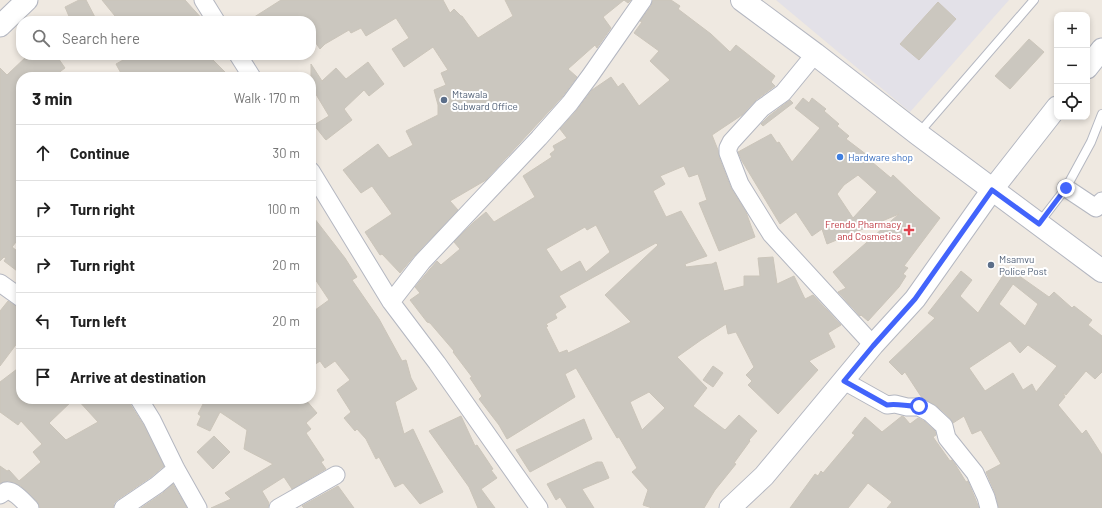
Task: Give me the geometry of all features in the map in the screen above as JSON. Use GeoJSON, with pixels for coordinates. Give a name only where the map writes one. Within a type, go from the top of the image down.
{"type":"FeatureCollection","features":[{"type":"Feature","properties":{"kind":"main road"},"geometry":{"type":"LineString","coordinates":[[742,0],[816,54],[992,190],[1102,271]]}},
{"type":"Feature","properties":{"kind":"street"},"geometry":{"type":"LineString","coordinates":[[0,26],[27,0]]}},
{"type":"Feature","properties":{"kind":"street"},"geometry":{"type":"LineString","coordinates":[[203,0],[213,16]]}},
{"type":"Feature","properties":{"kind":"street"},"geometry":{"type":"LineString","coordinates":[[391,302],[422,262],[570,103],[643,0]]}},
{"type":"Feature","properties":{"kind":"street"},"geometry":{"type":"LineString","coordinates":[[1090,64],[1102,49]]}},
{"type":"Feature","properties":{"kind":"street"},"geometry":{"type":"LineString","coordinates":[[816,54],[783,94],[762,108],[728,148],[728,153],[740,184],[771,234],[873,346]]}},
{"type":"Feature","properties":{"kind":"street"},"geometry":{"type":"LineString","coordinates":[[241,60],[249,72]]}},
{"type":"Feature","properties":{"kind":"street"},"geometry":{"type":"LineString","coordinates":[[730,508],[764,476],[873,346],[915,299],[992,190],[1054,111]]}},
{"type":"Feature","properties":{"kind":"street"},"geometry":{"type":"LineString","coordinates":[[316,179],[391,302],[437,363],[539,508]]}},
{"type":"Feature","properties":{"kind":"street"},"geometry":{"type":"LineString","coordinates":[[1066,188],[1096,208],[1102,201]]}},
{"type":"Feature","properties":{"kind":"street"},"geometry":{"type":"LineString","coordinates":[[0,283],[16,294]]}},
{"type":"Feature","properties":{"kind":"street"},"geometry":{"type":"LineString","coordinates":[[844,381],[887,405],[895,404],[907,407],[919,406],[930,413],[944,426],[947,438],[975,473],[986,497],[989,508]]}},
{"type":"Feature","properties":{"kind":"street"},"geometry":{"type":"LineString","coordinates":[[142,404],[198,508]]}},
{"type":"Feature","properties":{"kind":"street"},"geometry":{"type":"LineString","coordinates":[[123,508],[176,469]]}},
{"type":"Feature","properties":{"kind":"street"},"geometry":{"type":"LineString","coordinates":[[278,508],[336,475]]}},
{"type":"Feature","properties":{"kind":"street"},"geometry":{"type":"LineString","coordinates":[[0,495],[6,491],[10,491],[30,508]]}},
{"type":"Feature","properties":{"kind":"lane"},"geometry":{"type":"LineString","coordinates":[[918,134],[1034,0]]}},
{"type":"Feature","properties":{"kind":"lane"},"geometry":{"type":"LineString","coordinates":[[1039,224],[1066,188],[1091,142],[1102,114]]}},
{"type":"Feature","properties":{"kind":"shaded area"},"geometry":{"type":"Polygon","coordinates":[[[776,0],[1009,0],[910,112],[776,0]]]}},
{"type":"Feature","properties":{"kind":"building"},"geometry":{"type":"Polygon","coordinates":[[[79,0],[86,0],[94,16],[69,16],[65,7],[79,0]]]}},
{"type":"Feature","properties":{"kind":"building"},"geometry":{"type":"Polygon","coordinates":[[[102,0],[185,0],[199,16],[115,16],[102,0]]]}},
{"type":"Feature","properties":{"kind":"building"},"geometry":{"type":"Polygon","coordinates":[[[281,0],[443,0],[450,13],[454,9],[462,16],[478,38],[513,16],[505,0],[624,0],[603,17],[611,28],[597,48],[595,45],[568,69],[577,77],[562,97],[486,180],[450,201],[458,210],[400,273],[382,254],[380,255],[365,232],[392,214],[372,186],[361,193],[343,170],[378,144],[389,158],[413,145],[406,131],[438,115],[438,105],[434,90],[446,85],[441,73],[448,70],[433,47],[404,67],[392,49],[409,38],[396,18],[366,36],[361,28],[351,33],[349,30],[325,44],[320,49],[316,43],[316,16],[256,16],[281,0]]]}},
{"type":"Feature","properties":{"kind":"building"},"geometry":{"type":"Polygon","coordinates":[[[624,0],[631,0],[628,3],[624,0]]]}},
{"type":"Feature","properties":{"kind":"building"},"geometry":{"type":"Polygon","coordinates":[[[653,0],[671,0],[680,6],[678,9],[711,34],[730,52],[736,45],[775,76],[771,82],[775,86],[756,100],[742,115],[712,135],[731,188],[746,212],[755,237],[719,251],[699,203],[707,200],[698,174],[689,177],[684,166],[660,176],[665,184],[653,191],[666,217],[681,211],[707,256],[685,264],[686,267],[712,264],[716,262],[724,291],[744,286],[744,276],[760,276],[758,258],[773,257],[777,284],[794,276],[805,299],[813,295],[841,325],[828,333],[835,347],[809,361],[818,370],[778,414],[748,385],[752,381],[746,375],[754,367],[736,332],[728,334],[726,324],[677,357],[707,388],[693,406],[725,430],[739,415],[757,431],[749,440],[750,441],[734,463],[736,464],[715,490],[704,508],[652,508],[643,505],[648,490],[632,472],[637,468],[619,437],[617,438],[576,368],[565,374],[575,397],[507,439],[499,425],[479,399],[482,396],[470,378],[472,377],[453,352],[454,351],[430,323],[427,322],[410,300],[420,293],[415,287],[430,269],[437,261],[441,265],[460,249],[454,242],[486,212],[494,222],[535,197],[523,176],[552,157],[550,154],[555,150],[553,146],[567,138],[560,129],[592,90],[611,77],[618,87],[623,83],[639,106],[670,80],[650,61],[659,51],[634,33],[642,22],[640,21],[651,6],[653,0]],[[596,225],[587,230],[585,227],[546,249],[561,272],[580,261],[586,272],[610,252],[596,225]],[[656,243],[559,296],[566,307],[555,314],[557,318],[546,324],[548,326],[546,327],[559,353],[567,350],[568,353],[631,322],[605,295],[658,245],[656,243]],[[649,392],[630,402],[642,430],[665,408],[649,392]]]}},
{"type":"Feature","properties":{"kind":"building"},"geometry":{"type":"Polygon","coordinates":[[[938,2],[956,19],[919,60],[900,44],[938,2]]]}},
{"type":"Feature","properties":{"kind":"building"},"geometry":{"type":"Polygon","coordinates":[[[1029,39],[1044,52],[1010,89],[995,76],[1029,39]]]}},
{"type":"Feature","properties":{"kind":"building"},"geometry":{"type":"Polygon","coordinates":[[[23,60],[59,60],[65,68],[60,72],[16,72],[16,242],[12,247],[16,250],[16,270],[4,261],[6,258],[4,257],[0,261],[0,68],[7,75],[23,60]]]}},
{"type":"Feature","properties":{"kind":"building"},"geometry":{"type":"Polygon","coordinates":[[[123,60],[213,60],[225,72],[120,72],[116,64],[123,60]]]}},
{"type":"Feature","properties":{"kind":"building"},"geometry":{"type":"Polygon","coordinates":[[[368,62],[384,84],[369,96],[364,90],[344,109],[352,120],[326,140],[316,128],[316,124],[329,116],[316,94],[316,72],[311,72],[311,64],[322,81],[336,68],[346,79],[368,62]]]}},
{"type":"Feature","properties":{"kind":"building"},"geometry":{"type":"Polygon","coordinates":[[[803,98],[809,103],[812,98],[826,109],[824,111],[839,124],[837,126],[849,136],[846,139],[867,155],[866,157],[891,178],[893,175],[940,218],[904,266],[908,268],[903,274],[906,276],[899,287],[868,321],[861,315],[860,316],[838,292],[846,288],[833,272],[899,214],[827,244],[822,229],[812,236],[796,212],[780,224],[738,152],[771,134],[777,143],[779,142],[792,162],[820,128],[795,108],[803,98]],[[858,175],[844,185],[837,194],[853,218],[877,192],[858,175]]]}},
{"type":"Feature","properties":{"kind":"building"},"geometry":{"type":"Polygon","coordinates":[[[790,100],[793,103],[763,126],[761,124],[769,116],[790,100]]]}},
{"type":"Feature","properties":{"kind":"building"},"geometry":{"type":"Polygon","coordinates":[[[316,220],[345,258],[357,277],[352,280],[379,319],[402,361],[406,360],[411,378],[417,389],[395,402],[404,434],[413,429],[443,492],[420,504],[403,483],[395,487],[379,457],[376,459],[366,439],[357,429],[355,431],[344,418],[351,412],[337,390],[350,380],[335,361],[325,368],[320,361],[316,364],[316,309],[329,300],[316,280],[316,220]]]}},
{"type":"Feature","properties":{"kind":"building"},"geometry":{"type":"Polygon","coordinates":[[[1008,268],[1049,297],[1054,292],[1072,308],[1074,306],[1092,320],[1088,325],[1102,336],[1102,372],[1095,379],[1086,371],[1066,395],[1063,393],[1065,397],[1058,405],[1082,434],[1086,430],[1102,455],[1102,508],[999,508],[995,493],[986,472],[1001,464],[981,430],[972,434],[964,416],[953,423],[951,419],[937,406],[922,398],[905,372],[902,375],[889,362],[935,318],[928,313],[961,271],[972,280],[960,296],[978,313],[1008,268]],[[1013,284],[999,304],[1025,326],[1038,304],[1013,284]],[[1010,341],[969,368],[985,391],[1013,373],[1023,390],[1032,384],[1036,392],[1057,366],[1028,345],[1020,353],[1010,341]]]}},
{"type":"Feature","properties":{"kind":"building"},"geometry":{"type":"Polygon","coordinates":[[[8,301],[16,306],[16,345],[0,366],[0,311],[8,301]]]}},
{"type":"Feature","properties":{"kind":"building"},"geometry":{"type":"Polygon","coordinates":[[[713,366],[723,373],[713,387],[703,380],[713,366]]]}},
{"type":"Feature","properties":{"kind":"building"},"geometry":{"type":"Polygon","coordinates":[[[16,370],[16,404],[69,404],[49,423],[66,440],[98,422],[82,404],[130,404],[143,424],[164,466],[151,477],[117,500],[114,503],[113,508],[40,508],[37,501],[21,486],[9,481],[0,483],[0,466],[7,471],[9,470],[19,481],[41,462],[33,452],[42,444],[21,421],[18,425],[0,412],[0,382],[16,370]]]}},
{"type":"Feature","properties":{"kind":"building"},"geometry":{"type":"Polygon","coordinates":[[[203,404],[309,404],[317,413],[306,423],[311,429],[306,433],[324,460],[321,462],[326,469],[292,489],[284,477],[262,491],[269,503],[268,508],[211,508],[231,499],[225,493],[273,464],[244,449],[247,430],[220,412],[210,431],[197,425],[201,416],[198,414],[203,404]]]}},
{"type":"Feature","properties":{"kind":"building"},"geometry":{"type":"Polygon","coordinates":[[[461,416],[475,446],[477,445],[493,469],[491,470],[497,478],[481,489],[495,508],[478,508],[469,487],[429,431],[461,416]]]}},
{"type":"Feature","properties":{"kind":"building"},"geometry":{"type":"Polygon","coordinates":[[[902,416],[910,424],[918,418],[924,421],[935,431],[936,435],[933,437],[950,461],[952,460],[955,464],[966,482],[968,481],[979,508],[887,508],[892,502],[868,483],[848,508],[790,508],[815,474],[818,476],[821,471],[823,473],[855,435],[852,433],[865,417],[882,432],[902,416]]]}},
{"type":"Feature","properties":{"kind":"building"},"geometry":{"type":"Polygon","coordinates":[[[584,419],[592,439],[530,472],[516,450],[584,419]]]}},
{"type":"Feature","properties":{"kind":"building"},"geometry":{"type":"Polygon","coordinates":[[[214,436],[230,452],[213,469],[197,452],[214,436]]]}},
{"type":"Feature","properties":{"kind":"building"},"geometry":{"type":"Polygon","coordinates":[[[597,462],[602,462],[609,478],[582,489],[594,508],[567,508],[560,497],[556,500],[547,484],[597,462]]]}},
{"type":"Feature","properties":{"kind":"building"},"geometry":{"type":"Polygon","coordinates":[[[173,484],[187,508],[141,508],[163,493],[173,484]]]}},
{"type":"Feature","properties":{"kind":"building"},"geometry":{"type":"Polygon","coordinates":[[[338,486],[354,508],[304,508],[302,506],[338,486]]]}},
{"type":"Feature","properties":{"kind":"place","name":"Mtawala Subward Office"},"geometry":{"type":"Point","coordinates":[444,100]}},
{"type":"Feature","properties":{"kind":"place","name":"Hardware shop"},"geometry":{"type":"Point","coordinates":[840,157]}},
{"type":"Feature","properties":{"kind":"place","name":"Frendo Pharmacy and Cosmetics"},"geometry":{"type":"Point","coordinates":[909,230]}},
{"type":"Feature","properties":{"kind":"place","name":"Msamvu Police Post"},"geometry":{"type":"Point","coordinates":[991,265]}},
{"type":"Feature","properties":{"kind":"route"},"geometry":{"type":"LineString","coordinates":[[919,406],[907,407],[895,404],[887,405],[844,381],[915,299],[992,190],[1039,224],[1066,188]]}}]}
